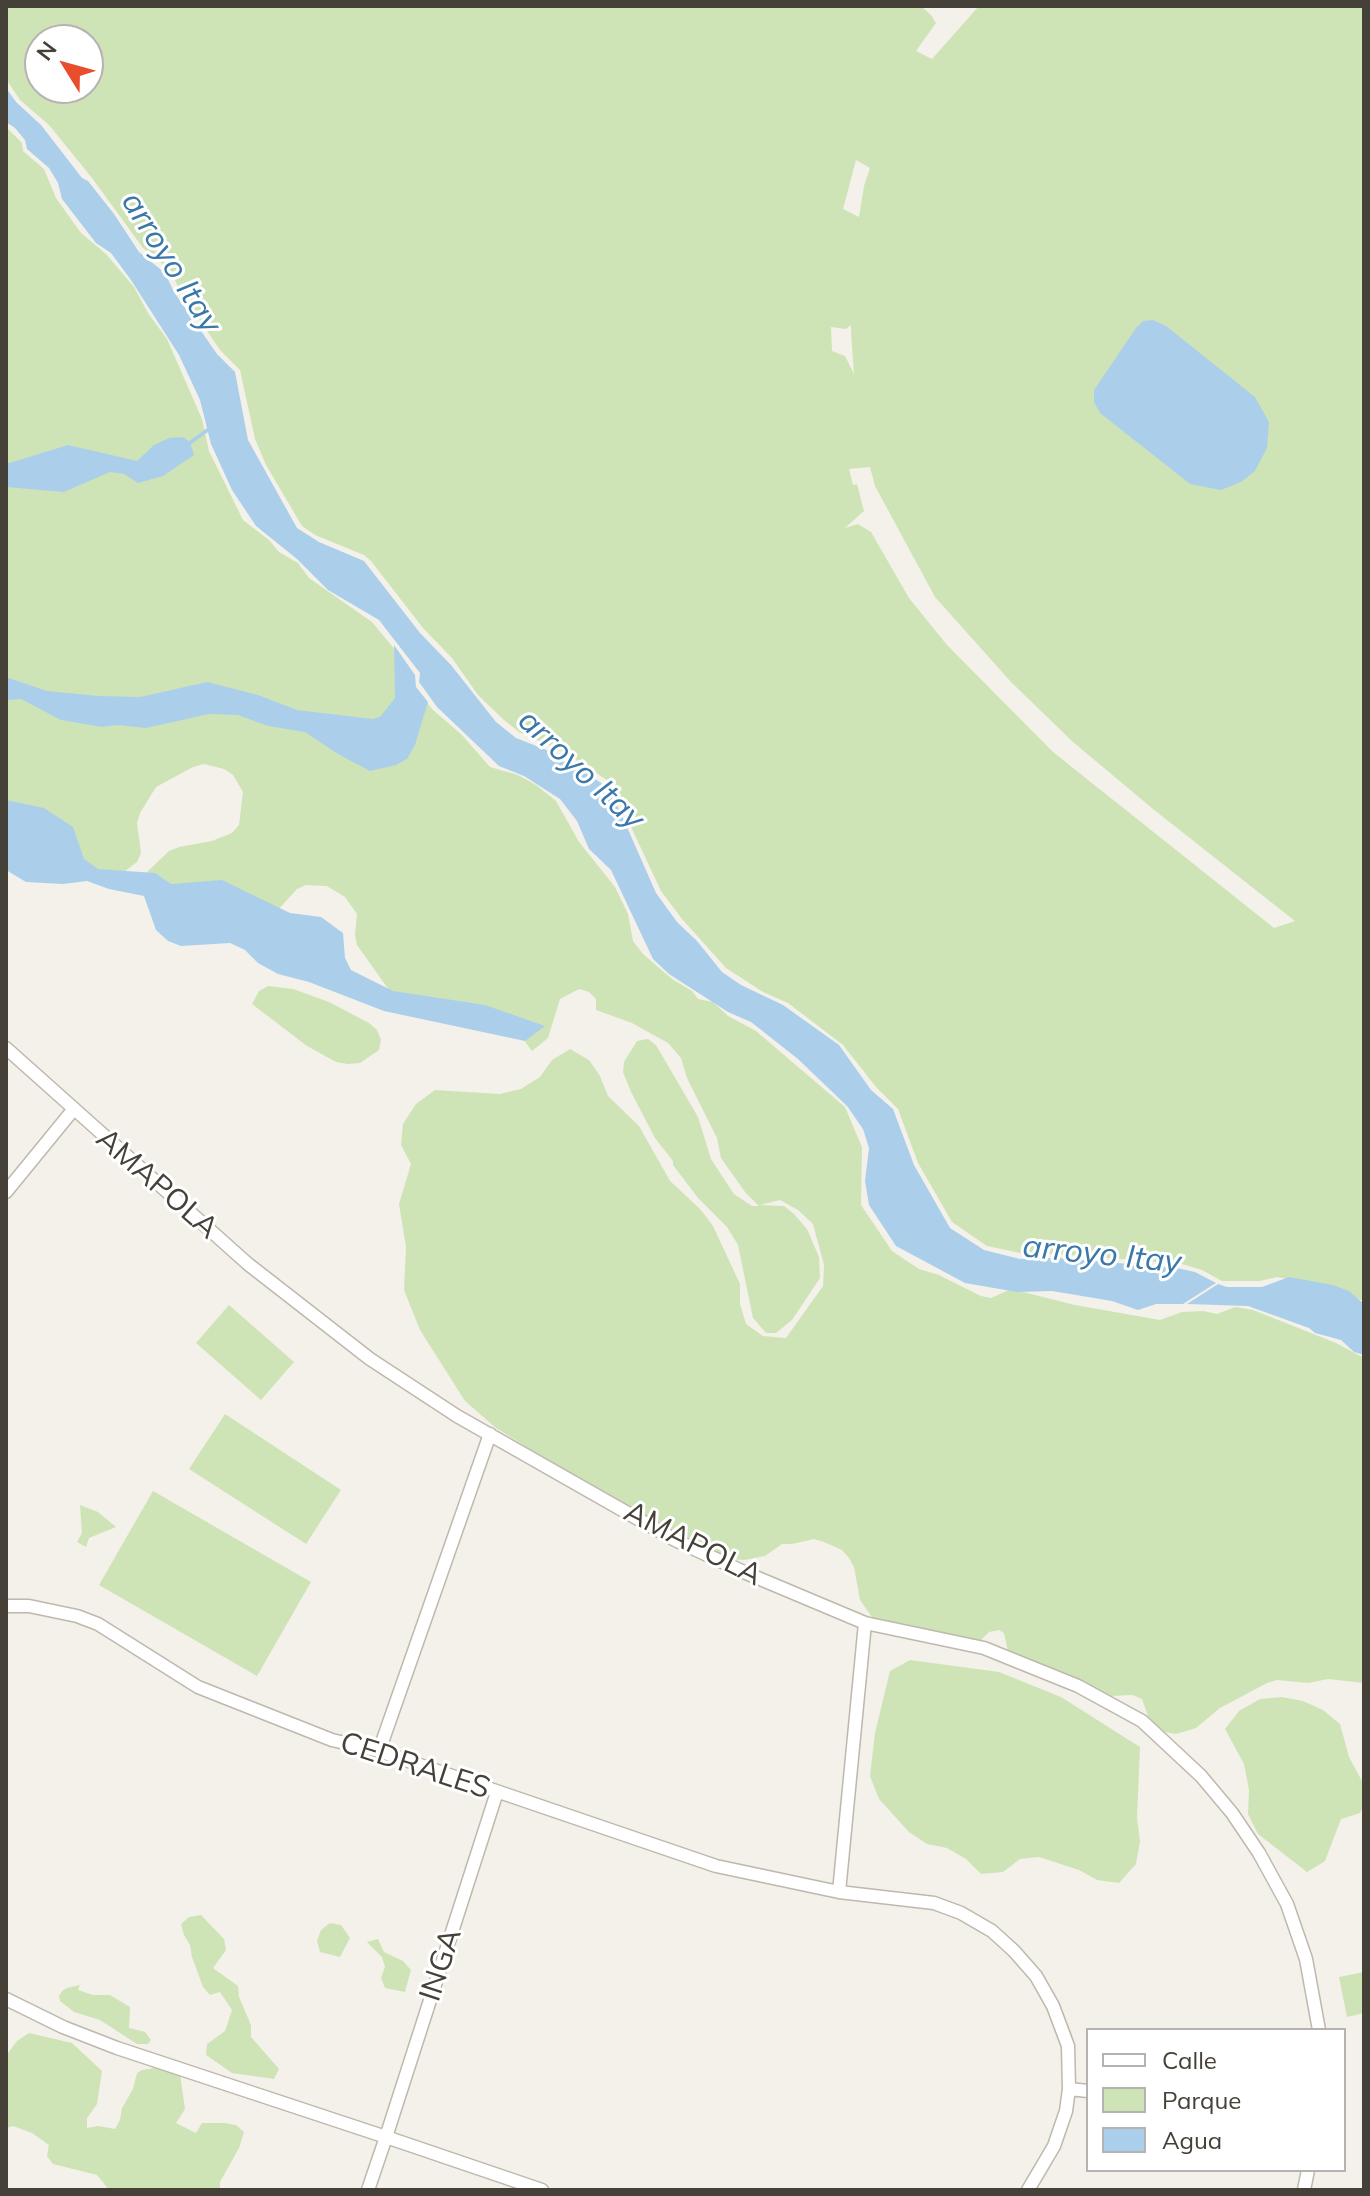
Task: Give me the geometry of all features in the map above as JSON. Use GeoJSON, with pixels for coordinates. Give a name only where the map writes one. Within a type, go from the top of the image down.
{"type":"FeatureCollection","features":[{"type":"Feature","properties":{"kind":"street","name":"AMAPOLA"},"geometry":{"type":"LineString","coordinates":[[6,1048],[248,1264],[345,1340],[413,1388],[490,1434],[675,1540],[746,1573],[865,1623],[984,1648],[1078,1686],[1142,1721],[1201,1776],[1232,1813],[1259,1853],[1287,1904],[1306,1959],[1319,2028]]}},
{"type":"Feature","properties":{"kind":"street"},"geometry":{"type":"LineString","coordinates":[[6,1192],[73,1110]]}},
{"type":"Feature","properties":{"kind":"street"},"geometry":{"type":"LineString","coordinates":[[379,1751],[490,1434]]}},
{"type":"Feature","properties":{"kind":"street","name":"CEDRALES"},"geometry":{"type":"LineString","coordinates":[[6,1606],[29,1606],[77,1616],[98,1624],[174,1673],[216,1695],[332,1740],[379,1751],[716,1866],[839,1892],[934,1903],[961,1913],[1003,1941],[1036,1976],[1053,2006],[1068,2046],[1066,2111],[1054,2146],[1028,2190]]}},
{"type":"Feature","properties":{"kind":"street"},"geometry":{"type":"LineString","coordinates":[[839,1892],[865,1623]]}},
{"type":"Feature","properties":{"kind":"street","name":"INGA"},"geometry":{"type":"LineString","coordinates":[[386,2137],[497,1792]]}},
{"type":"Feature","properties":{"kind":"street"},"geometry":{"type":"LineString","coordinates":[[6,1999],[63,2027],[117,2048],[542,2190]]}},
{"type":"Feature","properties":{"kind":"street"},"geometry":{"type":"LineString","coordinates":[[1069,2089],[1086,2091]]}},
{"type":"Feature","properties":{"kind":"street"},"geometry":{"type":"LineString","coordinates":[[368,2190],[386,2137]]}},
{"type":"Feature","properties":{"kind":"green space"},"geometry":{"type":"Polygon","coordinates":[[[6,6],[921,6],[936,23],[916,51],[932,59],[979,6],[1364,6],[1364,1301],[1306,1282],[1277,1277],[1260,1281],[1222,1281],[1182,1264],[1025,1254],[987,1246],[952,1222],[918,1163],[898,1109],[843,1045],[788,1003],[763,992],[726,968],[682,919],[661,891],[610,782],[562,751],[519,732],[504,720],[478,695],[452,658],[423,628],[371,561],[302,526],[266,465],[255,439],[240,370],[220,350],[180,291],[170,270],[143,248],[49,125],[25,104],[104,104],[104,24],[24,24],[24,103],[6,79],[6,6]],[[856,160],[843,209],[859,217],[870,168],[856,160]],[[851,325],[846,329],[831,327],[832,351],[845,356],[854,374],[851,325]],[[870,467],[849,469],[853,485],[857,484],[864,511],[845,528],[858,524],[871,532],[909,598],[947,645],[1053,752],[1274,928],[1295,921],[1073,742],[1011,682],[935,597],[875,486],[870,467]]]}},
{"type":"Feature","properties":{"kind":"green space"},"geometry":{"type":"Polygon","coordinates":[[[6,127],[22,143],[23,151],[44,169],[56,198],[81,233],[106,254],[134,287],[167,339],[202,419],[209,451],[243,520],[279,552],[298,563],[309,578],[372,622],[396,651],[419,693],[490,767],[518,775],[556,801],[579,842],[615,887],[628,914],[633,941],[643,954],[698,999],[713,1002],[728,1016],[756,1031],[845,1107],[862,1147],[861,1205],[892,1251],[919,1269],[939,1275],[981,1296],[991,1298],[1011,1289],[1075,1305],[1160,1320],[1182,1312],[1217,1314],[1235,1307],[1253,1310],[1336,1343],[1364,1358],[1364,1683],[1328,1679],[1308,1683],[1277,1680],[1220,1708],[1196,1728],[1176,1734],[1165,1732],[1149,1719],[1142,1699],[1132,1695],[1111,1696],[1080,1687],[1008,1652],[1004,1633],[999,1630],[989,1632],[974,1647],[955,1648],[883,1633],[860,1600],[854,1567],[849,1558],[842,1550],[824,1542],[814,1539],[782,1544],[765,1556],[744,1560],[713,1558],[611,1497],[591,1500],[575,1490],[565,1471],[496,1428],[465,1401],[420,1330],[404,1290],[406,1247],[399,1204],[411,1164],[401,1145],[403,1124],[416,1104],[435,1090],[500,1094],[521,1089],[540,1077],[552,1060],[570,1049],[589,1060],[608,1096],[639,1126],[670,1181],[713,1226],[740,1284],[740,1304],[746,1324],[763,1336],[786,1338],[823,1286],[824,1265],[813,1224],[798,1210],[780,1200],[760,1205],[784,1206],[807,1229],[819,1257],[820,1278],[792,1320],[776,1333],[766,1333],[753,1318],[738,1245],[727,1227],[698,1198],[655,1138],[623,1072],[624,1062],[637,1041],[648,1039],[656,1045],[698,1117],[711,1159],[734,1194],[752,1206],[759,1206],[721,1158],[717,1138],[687,1078],[681,1058],[668,1043],[632,1023],[596,1010],[596,999],[589,992],[579,989],[560,999],[548,1038],[532,1051],[517,1031],[394,997],[357,945],[357,914],[345,897],[327,886],[306,885],[297,889],[276,912],[146,884],[146,873],[169,851],[212,841],[232,833],[239,825],[243,792],[233,775],[224,769],[204,764],[156,787],[137,823],[141,853],[137,862],[112,881],[6,831],[6,127]]]}},
{"type":"Feature","properties":{"kind":"green space"},"geometry":{"type":"Polygon","coordinates":[[[268,986],[293,989],[329,1002],[369,1023],[377,1030],[381,1040],[379,1050],[360,1063],[348,1064],[336,1062],[307,1046],[252,1004],[259,991],[268,986]]]}},
{"type":"Feature","properties":{"kind":"green space"},"geometry":{"type":"Polygon","coordinates":[[[229,1305],[294,1362],[261,1400],[196,1343],[229,1305]]]}},
{"type":"Feature","properties":{"kind":"green space"},"geometry":{"type":"Polygon","coordinates":[[[225,1414],[341,1490],[306,1544],[189,1469],[225,1414]]]}},
{"type":"Feature","properties":{"kind":"green space"},"geometry":{"type":"Polygon","coordinates":[[[153,1491],[311,1582],[257,1676],[99,1585],[153,1491]]]}},
{"type":"Feature","properties":{"kind":"green space"},"geometry":{"type":"Polygon","coordinates":[[[80,1505],[98,1512],[116,1527],[89,1538],[86,1547],[77,1542],[82,1533],[80,1505]]]}},
{"type":"Feature","properties":{"kind":"green space"},"geometry":{"type":"Polygon","coordinates":[[[910,1660],[999,1672],[1061,1697],[1140,1747],[1137,1818],[1140,1841],[1136,1864],[1119,1883],[1097,1880],[1079,1870],[1039,1857],[1020,1859],[1003,1872],[981,1874],[966,1859],[947,1848],[927,1844],[909,1832],[879,1799],[870,1776],[875,1733],[890,1671],[910,1660]]]}},
{"type":"Feature","properties":{"kind":"green space"},"geometry":{"type":"Polygon","coordinates":[[[1282,1697],[1303,1701],[1323,1710],[1340,1724],[1349,1757],[1364,1785],[1364,1804],[1360,1813],[1341,1819],[1325,1861],[1307,1872],[1258,1834],[1248,1814],[1249,1790],[1244,1764],[1225,1729],[1239,1711],[1260,1699],[1282,1697]]]}},
{"type":"Feature","properties":{"kind":"green space"},"geometry":{"type":"Polygon","coordinates":[[[201,1915],[224,1939],[226,1950],[213,1968],[238,1986],[239,1997],[251,2025],[251,2037],[279,2069],[274,2079],[232,2073],[206,2055],[207,2044],[225,2031],[232,2010],[220,1992],[210,1995],[203,1987],[184,1935],[181,1924],[189,1917],[201,1915]]]}},
{"type":"Feature","properties":{"kind":"green space"},"geometry":{"type":"Polygon","coordinates":[[[330,1923],[341,1925],[350,1938],[340,1957],[320,1952],[317,1941],[321,1930],[330,1923]]]}},
{"type":"Feature","properties":{"kind":"green space"},"geometry":{"type":"Polygon","coordinates":[[[378,1939],[384,1952],[403,1961],[411,1970],[405,1992],[385,1988],[381,1978],[385,1967],[382,1957],[367,1942],[378,1939]]]}},
{"type":"Feature","properties":{"kind":"green space"},"geometry":{"type":"Polygon","coordinates":[[[1364,1972],[1364,2013],[1347,2017],[1339,1977],[1364,1972]]]}},
{"type":"Feature","properties":{"kind":"green space"},"geometry":{"type":"Polygon","coordinates":[[[80,1985],[78,1990],[93,1995],[110,1995],[130,2007],[129,2028],[145,2032],[151,2040],[148,2044],[137,2044],[100,2020],[74,2012],[60,2001],[62,1991],[80,1985]]]}},
{"type":"Feature","properties":{"kind":"green space"},"geometry":{"type":"Polygon","coordinates":[[[29,2033],[72,2043],[102,2071],[97,2104],[87,2118],[87,2128],[115,2129],[137,2073],[142,2070],[154,2068],[180,2074],[185,2109],[176,2123],[196,2133],[202,2123],[236,2125],[244,2132],[239,2148],[220,2182],[220,2190],[109,2190],[97,2175],[53,2164],[47,2156],[49,2145],[32,2133],[13,2126],[6,2128],[6,2056],[17,2041],[29,2033]]]}},
{"type":"Feature","properties":{"kind":"water","name":"arroyo Itay"},"geometry":{"type":"Polygon","coordinates":[[[6,88],[41,125],[82,178],[88,181],[139,252],[165,273],[174,292],[217,354],[235,372],[248,440],[297,528],[319,542],[364,561],[496,722],[516,738],[559,755],[604,785],[619,809],[656,893],[677,922],[722,972],[783,1005],[839,1045],[871,1090],[893,1109],[914,1165],[950,1228],[984,1250],[1020,1259],[1058,1258],[1177,1268],[1195,1272],[1216,1283],[1183,1304],[1156,1304],[1138,1310],[1112,1301],[1052,1291],[1017,1292],[965,1283],[896,1246],[869,1205],[865,1181],[869,1148],[863,1129],[847,1106],[798,1059],[751,1022],[728,1012],[669,974],[653,959],[611,870],[589,849],[577,821],[560,799],[524,776],[499,766],[437,707],[419,682],[420,673],[379,620],[328,590],[297,559],[256,526],[232,490],[211,444],[200,400],[179,355],[111,253],[96,243],[62,199],[58,183],[49,168],[27,149],[25,140],[6,122],[6,88]]]}},
{"type":"Feature","properties":{"kind":"water"},"geometry":{"type":"Polygon","coordinates":[[[1153,320],[1166,326],[1255,397],[1269,422],[1267,448],[1255,471],[1241,482],[1221,490],[1190,484],[1100,413],[1094,402],[1094,390],[1136,328],[1143,321],[1153,320]]]}},
{"type":"Feature","properties":{"kind":"water"},"geometry":{"type":"Polygon","coordinates":[[[183,437],[190,442],[194,455],[163,476],[138,483],[124,474],[110,472],[64,492],[6,487],[6,464],[68,445],[137,461],[154,445],[169,438],[183,437]]]}},
{"type":"Feature","properties":{"kind":"water"},"geometry":{"type":"Polygon","coordinates":[[[394,645],[415,675],[416,687],[428,702],[415,745],[407,759],[370,771],[305,732],[268,726],[238,715],[209,714],[146,728],[102,727],[61,720],[21,699],[6,700],[6,677],[47,691],[98,696],[140,697],[207,682],[258,695],[297,710],[373,719],[380,717],[395,698],[394,645]]]}},
{"type":"Feature","properties":{"kind":"water"},"geometry":{"type":"Polygon","coordinates":[[[6,800],[44,808],[73,827],[84,859],[98,869],[155,873],[171,884],[222,880],[290,913],[321,917],[343,933],[345,958],[351,970],[393,991],[485,1005],[545,1026],[525,1041],[384,1011],[309,982],[278,974],[230,943],[181,946],[168,941],[156,930],[144,896],[87,881],[63,884],[26,882],[6,870],[6,800]]]}},
{"type":"Feature","properties":{"kind":"water"},"geometry":{"type":"Polygon","coordinates":[[[1289,1277],[1333,1285],[1349,1291],[1364,1304],[1364,1355],[1354,1352],[1341,1340],[1248,1306],[1187,1304],[1218,1284],[1262,1287],[1289,1277]]]}},
{"type":"Feature","properties":{"kind":"waterway"},"geometry":{"type":"LineString","coordinates":[[187,445],[209,429]]}}]}
